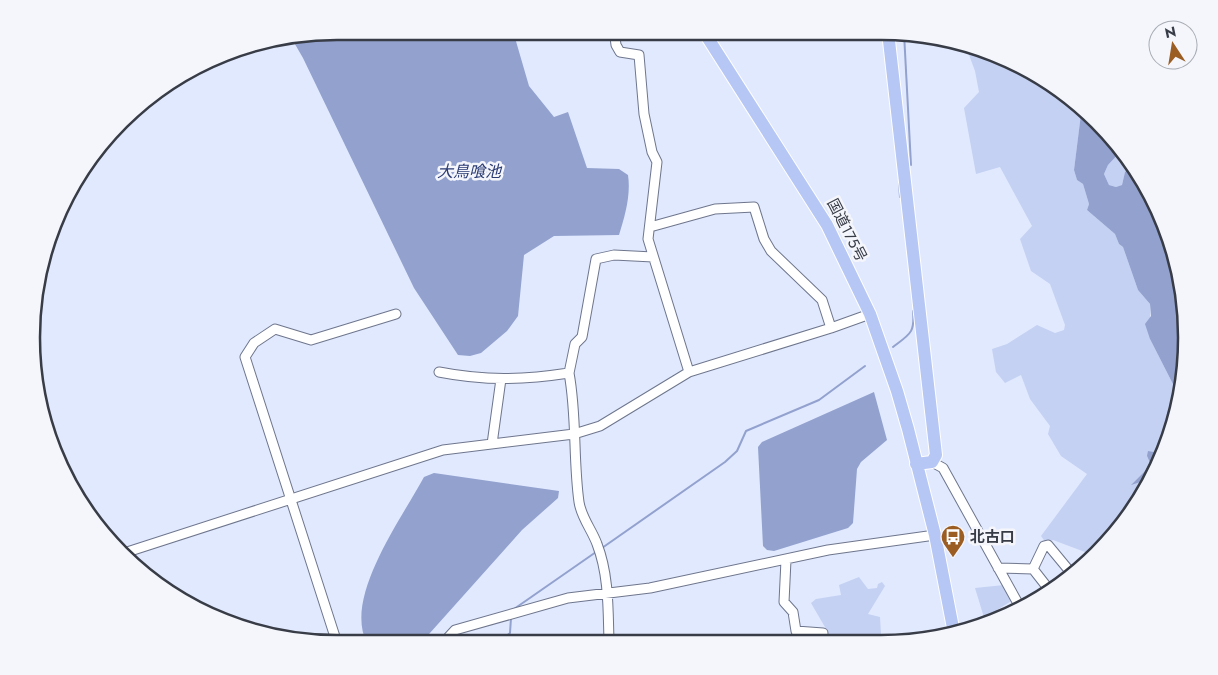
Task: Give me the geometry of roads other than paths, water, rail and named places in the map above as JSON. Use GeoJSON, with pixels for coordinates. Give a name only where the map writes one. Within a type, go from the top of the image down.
{"type":"FeatureCollection","features":[{"type":"Feature","properties":{"kind":"highway","name":"国道175号"},"geometry":{"type":"LineString","coordinates":[[709,40],[813,201],[827,225],[870,314],[898,391],[935,535],[953,626]]}},
{"type":"Feature","properties":{"kind":"highway"},"geometry":{"type":"LineString","coordinates":[[889,40],[936,455],[932,462],[916,464]]}},
{"type":"Feature","properties":{"kind":"street"},"geometry":{"type":"LineString","coordinates":[[615,40],[616,46],[620,52],[639,55],[644,114],[656,162],[648,239],[689,372]]}},
{"type":"Feature","properties":{"kind":"street"},"geometry":{"type":"LineString","coordinates":[[650,227],[715,209],[754,207],[764,239],[771,251],[822,300],[831,328]]}},
{"type":"Feature","properties":{"kind":"street"},"geometry":{"type":"LineString","coordinates":[[609,635],[608,595],[598,544],[579,505],[573,397],[569,373],[575,344],[582,337],[596,259],[614,255],[653,258]]}},
{"type":"Feature","properties":{"kind":"street"},"geometry":{"type":"LineString","coordinates":[[334,635],[245,357],[254,343],[275,329],[311,340],[396,314]]}},
{"type":"Feature","properties":{"kind":"street"},"geometry":{"type":"LineString","coordinates":[[130,551],[443,450],[574,434],[600,426],[689,372],[870,314]]}},
{"type":"Feature","properties":{"kind":"street"},"geometry":{"type":"LineString","coordinates":[[439,372],[476,379],[540,378],[569,373]]}},
{"type":"Feature","properties":{"kind":"street"},"geometry":{"type":"LineString","coordinates":[[492,444],[501,379]]}},
{"type":"Feature","properties":{"kind":"street"},"geometry":{"type":"LineString","coordinates":[[932,462],[943,468],[1017,601]]}},
{"type":"Feature","properties":{"kind":"street"},"geometry":{"type":"LineString","coordinates":[[450,635],[455,630],[568,598],[608,595],[828,550],[935,535]]}},
{"type":"Feature","properties":{"kind":"street"},"geometry":{"type":"LineString","coordinates":[[1033,569],[1044,546],[1048,545],[1068,569]]}},
{"type":"Feature","properties":{"kind":"street"},"geometry":{"type":"LineString","coordinates":[[786,560],[784,602],[793,612],[796,631],[823,633],[823,635]]}},
{"type":"Feature","properties":{"kind":"street"},"geometry":{"type":"LineString","coordinates":[[998,568],[1033,569]]}},
{"type":"Feature","properties":{"kind":"street"},"geometry":{"type":"LineString","coordinates":[[1033,569],[1046,585]]}},
{"type":"Feature","properties":{"kind":"water","name":"大鳥喰池"},"geometry":{"type":"Polygon","coordinates":[[[338,40],[516,40],[529,86],[554,117],[568,112],[587,168],[619,169],[628,175],[628,198],[619,235],[554,236],[524,255],[518,316],[507,331],[481,353],[470,356],[458,355],[414,288],[295,44],[338,40]]]}},
{"type":"Feature","properties":{"kind":"water"},"geometry":{"type":"Polygon","coordinates":[[[1081,117],[1117,156],[1108,165],[1104,174],[1109,185],[1116,187],[1122,185],[1127,170],[1147,206],[1162,242],[1172,279],[1177,318],[1178,338],[1174,385],[1150,339],[1145,324],[1151,316],[1150,304],[1138,290],[1123,247],[1119,244],[1115,234],[1087,210],[1089,204],[1083,184],[1077,180],[1074,170],[1081,117]]]}},
{"type":"Feature","properties":{"kind":"water"},"geometry":{"type":"Polygon","coordinates":[[[874,392],[887,440],[861,462],[857,469],[853,523],[848,528],[774,551],[767,550],[763,546],[758,447],[762,442],[874,392]]]}},
{"type":"Feature","properties":{"kind":"water"},"geometry":{"type":"Polygon","coordinates":[[[1148,451],[1154,452],[1150,462],[1147,456],[1148,451]]]}},
{"type":"Feature","properties":{"kind":"water"},"geometry":{"type":"Polygon","coordinates":[[[1147,469],[1140,482],[1131,485],[1147,469]]]}},
{"type":"Feature","properties":{"kind":"water"},"geometry":{"type":"Polygon","coordinates":[[[434,473],[559,491],[558,498],[522,530],[428,635],[365,635],[362,625],[363,604],[369,582],[378,558],[424,477],[434,473]]]}},
{"type":"Feature","properties":{"kind":"waterway"},"geometry":{"type":"LineString","coordinates":[[904,41],[911,165]]}},
{"type":"Feature","properties":{"kind":"waterway"},"geometry":{"type":"LineString","coordinates":[[899,182],[900,197]]}},
{"type":"Feature","properties":{"kind":"waterway"},"geometry":{"type":"LineString","coordinates":[[893,347],[904,339],[912,329],[913,311]]}},
{"type":"Feature","properties":{"kind":"waterway"},"geometry":{"type":"LineString","coordinates":[[602,548],[725,462],[737,451],[746,431],[819,400],[865,366]]}},
{"type":"Feature","properties":{"kind":"waterway"},"geometry":{"type":"LineString","coordinates":[[514,609],[596,552]]}},
{"type":"Feature","properties":{"kind":"waterway"},"geometry":{"type":"LineString","coordinates":[[508,635],[510,633],[511,618]]}},
{"type":"Feature","properties":{"kind":"place","name":"北古口"},"geometry":{"type":"Point","coordinates":[953,558]}}]}
